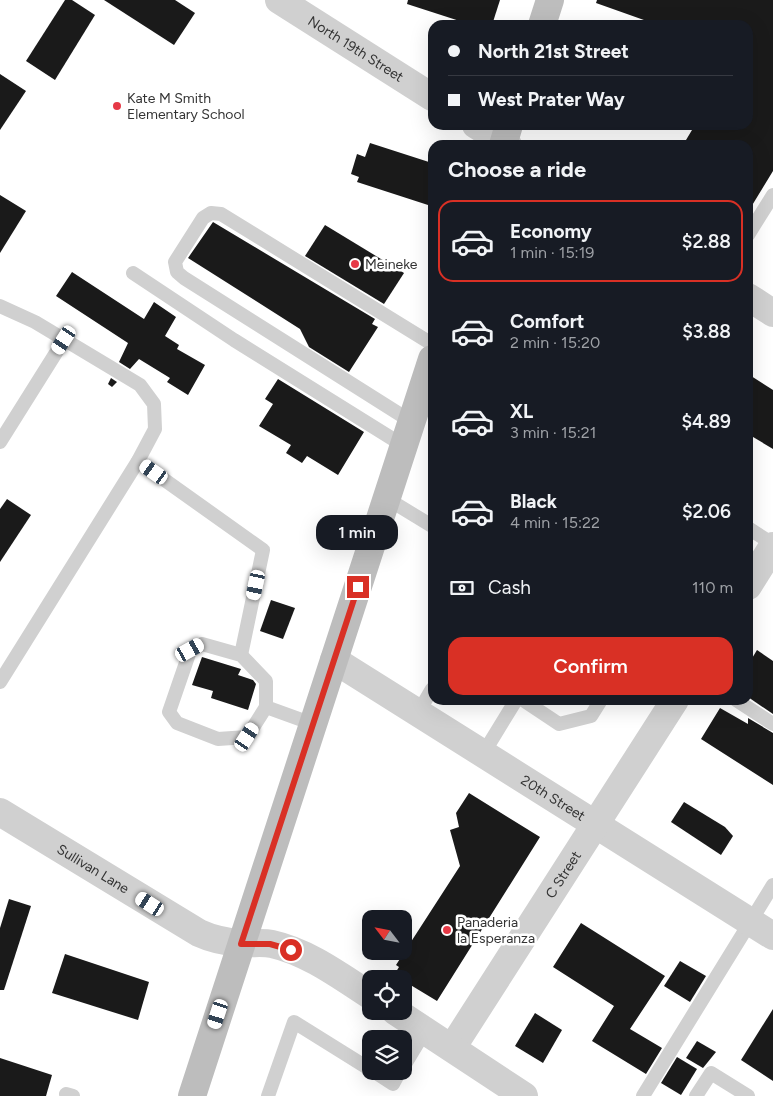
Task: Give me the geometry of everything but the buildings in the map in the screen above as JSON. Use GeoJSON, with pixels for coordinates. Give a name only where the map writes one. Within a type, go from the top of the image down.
{"type":"FeatureCollection","features":[{"type":"Feature","properties":{"kind":"main road"},"geometry":{"type":"LineString","coordinates":[[544,20],[550,0]]}},
{"type":"Feature","properties":{"kind":"main road"},"geometry":{"type":"LineString","coordinates":[[192,1096],[428,372]]}},
{"type":"Feature","properties":{"kind":"street","name":"North 19th Street"},"geometry":{"type":"LineString","coordinates":[[278,0],[428,94]]}},
{"type":"Feature","properties":{"kind":"street"},"geometry":{"type":"LineString","coordinates":[[487,130],[506,139]]}},
{"type":"Feature","properties":{"kind":"street"},"geometry":{"type":"LineString","coordinates":[[753,300],[773,313]]}},
{"type":"Feature","properties":{"kind":"street"},"geometry":{"type":"LineString","coordinates":[[753,578],[773,545]]}},
{"type":"Feature","properties":{"kind":"street","name":"20th Street"},"geometry":{"type":"LineString","coordinates":[[334,660],[773,936]]}},
{"type":"Feature","properties":{"kind":"street","name":"C Street"},"geometry":{"type":"LineString","coordinates":[[452,1048],[672,705]]}},
{"type":"Feature","properties":{"kind":"street","name":"Sullivan Lane"},"geometry":{"type":"LineString","coordinates":[[0,812],[199,933],[212,938],[241,944],[270,944],[291,950],[313,960],[362,990]]}},
{"type":"Feature","properties":{"kind":"street"},"geometry":{"type":"LineString","coordinates":[[408,1020],[524,1096]]}},
{"type":"Feature","properties":{"kind":"lane"},"geometry":{"type":"LineString","coordinates":[[753,227],[773,195]]}},
{"type":"Feature","properties":{"kind":"lane"},"geometry":{"type":"LineString","coordinates":[[408,434],[184,278],[177,272],[175,262],[203,218],[211,213],[221,214],[428,342]]}},
{"type":"Feature","properties":{"kind":"lane"},"geometry":{"type":"LineString","coordinates":[[133,273],[234,340],[408,434]]}},
{"type":"Feature","properties":{"kind":"lane"},"geometry":{"type":"LineString","coordinates":[[0,306],[35,322],[140,385],[154,404],[155,429],[138,461],[0,682]]}},
{"type":"Feature","properties":{"kind":"lane"},"geometry":{"type":"LineString","coordinates":[[0,442],[64,340]]}},
{"type":"Feature","properties":{"kind":"lane"},"geometry":{"type":"LineString","coordinates":[[138,461],[263,550],[241,655]]}},
{"type":"Feature","properties":{"kind":"lane"},"geometry":{"type":"LineString","coordinates":[[386,498],[428,524]]}},
{"type":"Feature","properties":{"kind":"lane"},"geometry":{"type":"LineString","coordinates":[[753,531],[773,545]]}},
{"type":"Feature","properties":{"kind":"lane"},"geometry":{"type":"LineString","coordinates":[[202,644],[241,655],[266,681],[266,707],[247,737],[218,739],[177,723],[169,712],[190,650],[202,644]]}},
{"type":"Feature","properties":{"kind":"lane"},"geometry":{"type":"LineString","coordinates":[[418,713],[428,696]]}},
{"type":"Feature","properties":{"kind":"lane"},"geometry":{"type":"LineString","coordinates":[[483,754],[513,705]]}},
{"type":"Feature","properties":{"kind":"lane"},"geometry":{"type":"LineString","coordinates":[[530,705],[559,724],[592,716],[598,705]]}},
{"type":"Feature","properties":{"kind":"lane"},"geometry":{"type":"LineString","coordinates":[[744,705],[773,724]]}},
{"type":"Feature","properties":{"kind":"lane"},"geometry":{"type":"LineString","coordinates":[[266,707],[313,724]]}},
{"type":"Feature","properties":{"kind":"lane"},"geometry":{"type":"LineString","coordinates":[[643,1096],[773,885]]}},
{"type":"Feature","properties":{"kind":"lane"},"geometry":{"type":"LineString","coordinates":[[268,1096],[294,1022],[362,1065]]}},
{"type":"Feature","properties":{"kind":"lane"},"geometry":{"type":"LineString","coordinates":[[412,1053],[425,1031]]}},
{"type":"Feature","properties":{"kind":"lane"},"geometry":{"type":"LineString","coordinates":[[696,1096],[711,1073],[748,1096]]}},
{"type":"Feature","properties":{"kind":"place","name":"Kate M Smith Elementary School"},"geometry":{"type":"Point","coordinates":[117,106]}},
{"type":"Feature","properties":{"kind":"place","name":"Meineke"},"geometry":{"type":"Point","coordinates":[355,264]}},
{"type":"Feature","properties":{"kind":"place","name":"Panaderia la Esperanza"},"geometry":{"type":"Point","coordinates":[447,930]}},
{"type":"Feature","properties":{"kind":"route"},"geometry":{"type":"LineString","coordinates":[[291,950],[270,944],[241,944],[358,587]]}}]}
